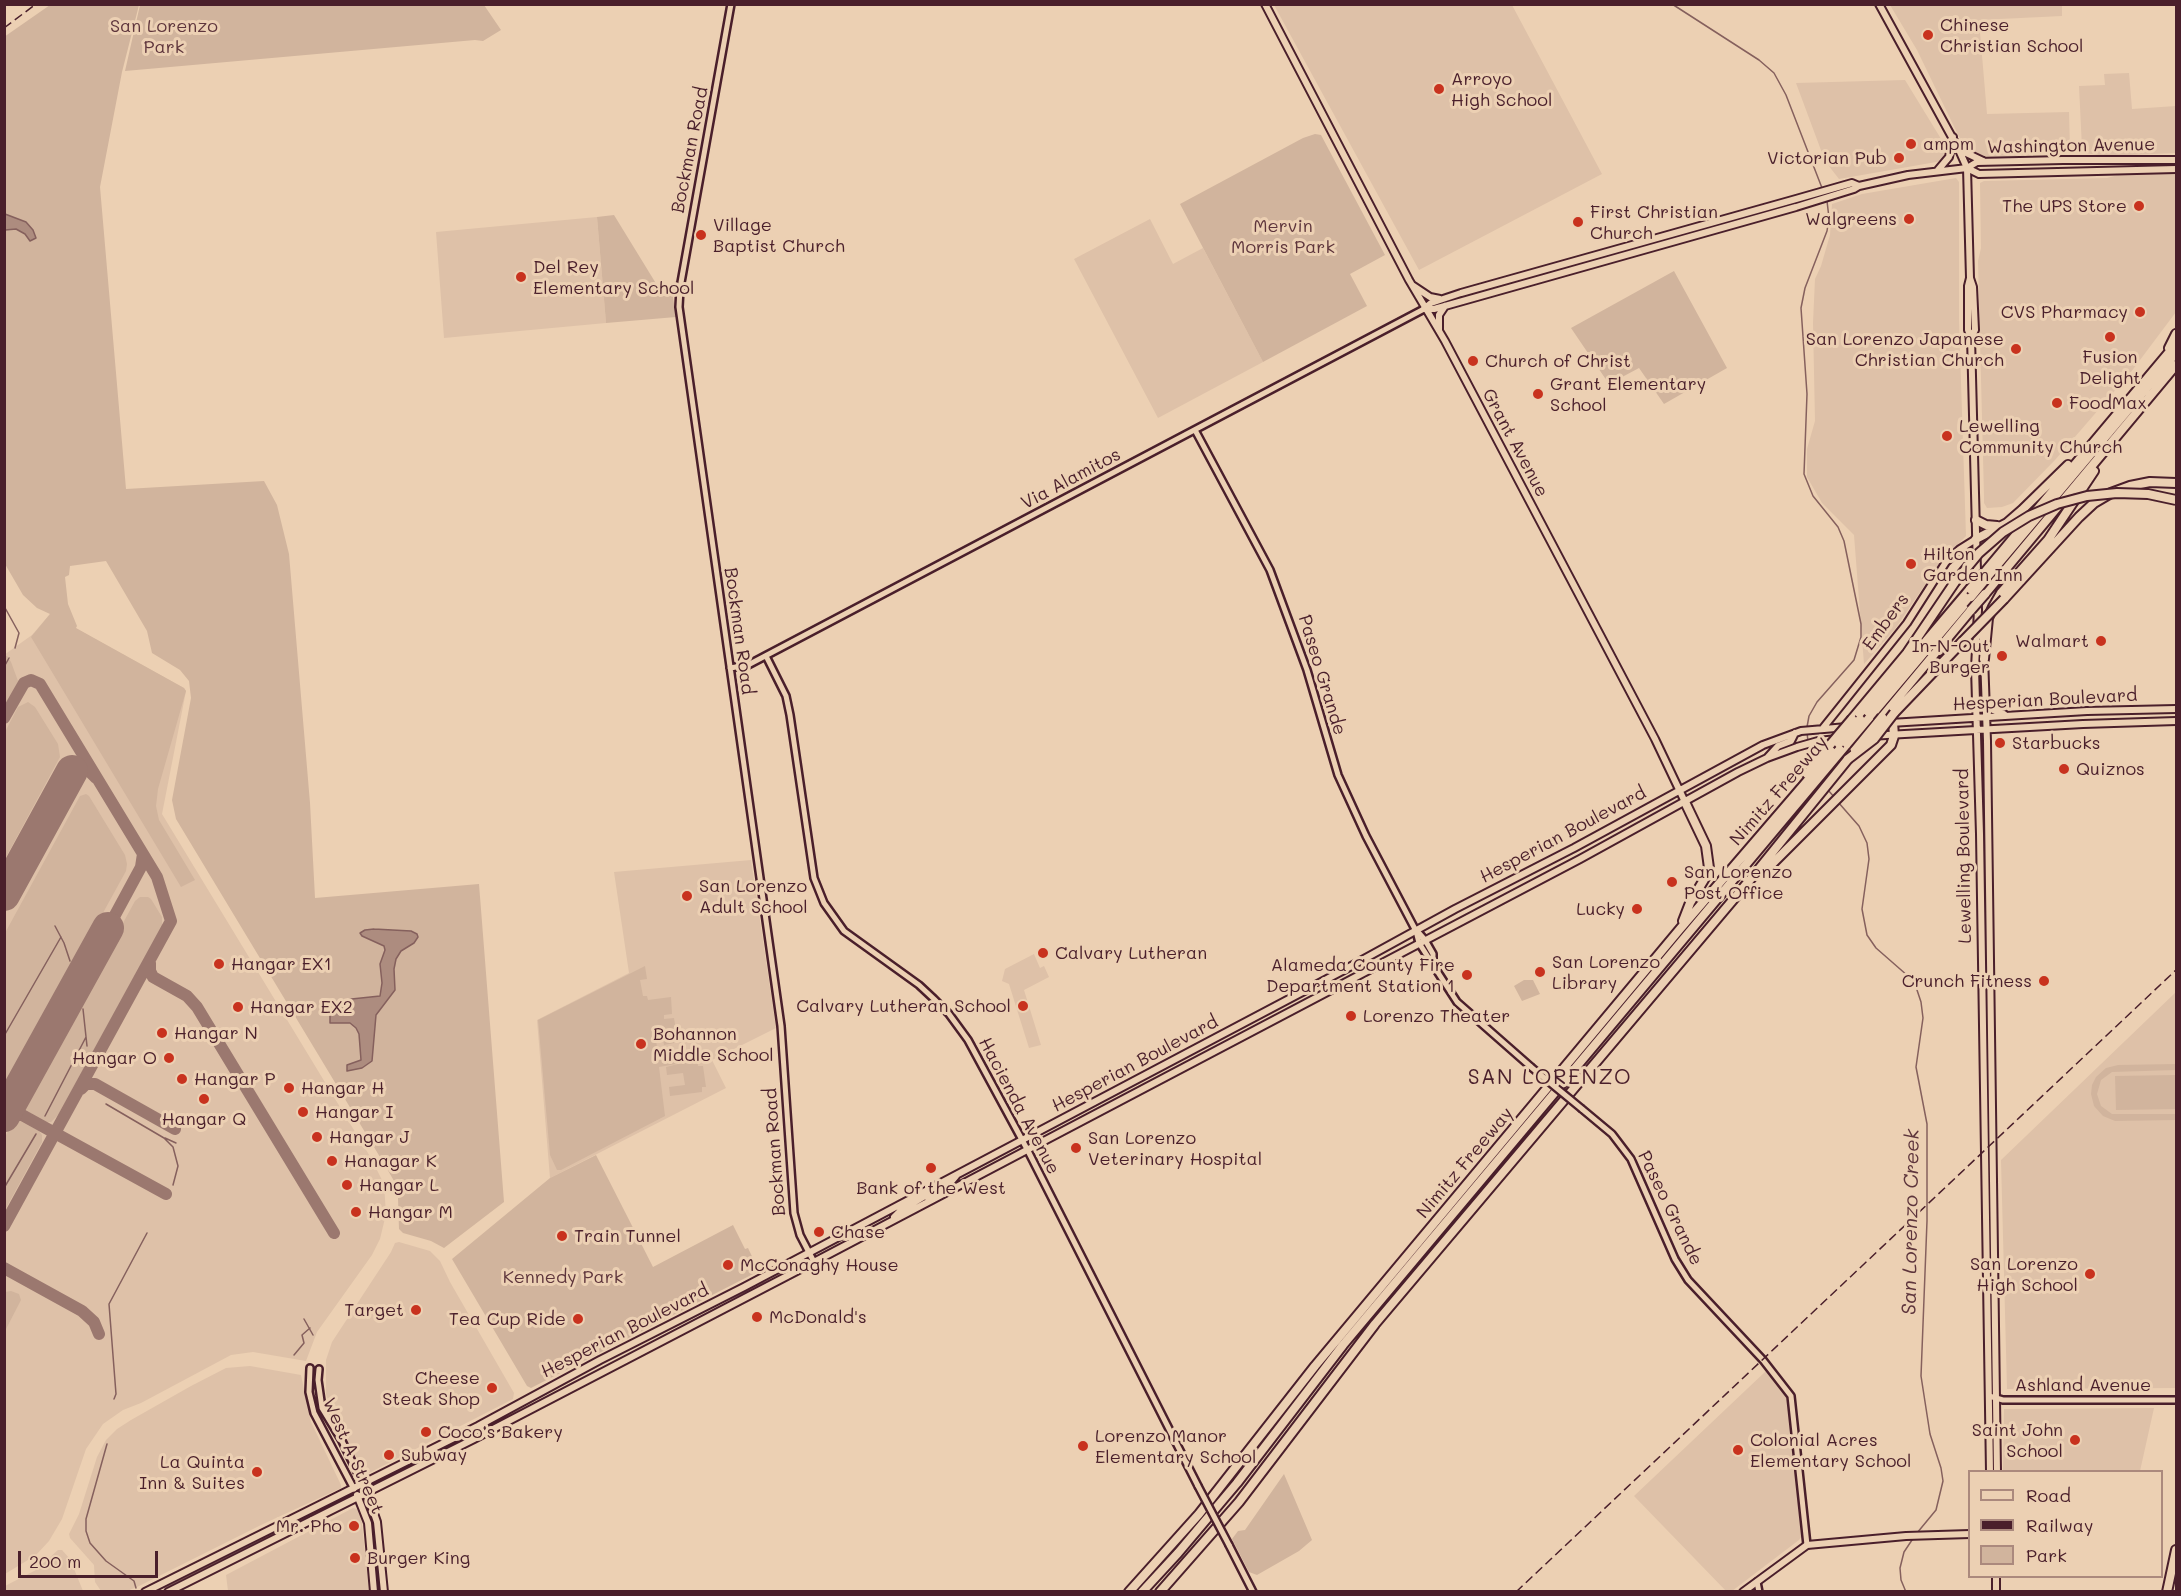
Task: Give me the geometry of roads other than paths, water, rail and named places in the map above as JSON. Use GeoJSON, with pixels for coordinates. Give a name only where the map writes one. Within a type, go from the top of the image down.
{"type":"FeatureCollection","features":[{"type":"Feature","properties":{"kind":"highway"},"geometry":{"type":"LineString","coordinates":[[2159,364],[2176,334]]}},
{"type":"Feature","properties":{"kind":"highway","name":"Nimitz Freeway"},"geometry":{"type":"LineString","coordinates":[[1824,762],[1843,744],[1856,719],[1971,593],[2176,344]]}},
{"type":"Feature","properties":{"kind":"highway"},"geometry":{"type":"LineString","coordinates":[[1984,577],[2176,353]]}},
{"type":"Feature","properties":{"kind":"highway","name":"Nimitz Freeway"},"geometry":{"type":"LineString","coordinates":[[1160,1592],[1239,1502],[1374,1324],[1754,875],[1818,794],[1975,610],[1985,594],[2176,366]]}},
{"type":"Feature","properties":{"kind":"highway"},"geometry":{"type":"LineString","coordinates":[[1976,539],[2022,510],[2066,468],[2099,429],[2129,400]]}},
{"type":"Feature","properties":{"kind":"highway"},"geometry":{"type":"LineString","coordinates":[[1984,659],[1988,618],[2001,593],[2048,540],[2119,434]]}},
{"type":"Feature","properties":{"kind":"highway"},"geometry":{"type":"LineString","coordinates":[[1848,759],[1874,739],[1894,713],[2094,503],[2130,486],[2150,482],[2176,483]]}},
{"type":"Feature","properties":{"kind":"highway"},"geometry":{"type":"LineString","coordinates":[[1142,1592],[1185,1544],[1343,1345],[1824,762],[1830,745],[1856,719],[1907,653],[1972,560],[2003,532],[2029,516],[2057,504],[2087,496],[2117,493],[2148,494],[2176,500]]}},
{"type":"Feature","properties":{"kind":"highway"},"geometry":{"type":"LineString","coordinates":[[1976,520],[1986,525],[2001,525]]}},
{"type":"Feature","properties":{"kind":"highway"},"geometry":{"type":"LineString","coordinates":[[1843,744],[1869,718],[1971,593]]}},
{"type":"Feature","properties":{"kind":"highway"},"geometry":{"type":"LineString","coordinates":[[1754,875],[1773,863],[1891,745],[1894,736],[1893,722]]}},
{"type":"Feature","properties":{"kind":"highway"},"geometry":{"type":"LineString","coordinates":[[1809,780],[1824,762]]}},
{"type":"Feature","properties":{"kind":"highway","name":"Nimitz Freeway"},"geometry":{"type":"LineString","coordinates":[[1129,1592],[1199,1514],[1315,1366],[1680,929],[1809,780]]}},
{"type":"Feature","properties":{"kind":"highway"},"geometry":{"type":"LineString","coordinates":[[1680,929],[1708,868],[1706,846],[1685,802]]}},
{"type":"Feature","properties":{"kind":"highway"},"geometry":{"type":"LineString","coordinates":[[1243,1458],[1263,1448]]}},
{"type":"Feature","properties":{"kind":"highway"},"geometry":{"type":"LineString","coordinates":[[2167,1592],[2176,1550]]}},
{"type":"Feature","properties":{"kind":"main road","name":"Grant Avenue"},"geometry":{"type":"LineString","coordinates":[[1265,4],[1424,309],[1440,333],[1655,739],[1685,802]]}},
{"type":"Feature","properties":{"kind":"main road","name":"Lewelling Boulevard"},"geometry":{"type":"LineString","coordinates":[[1879,4],[1960,150],[1967,168],[1970,278],[1968,330],[1971,337],[1976,520],[1976,731],[1990,1470]]}},
{"type":"Feature","properties":{"kind":"main road"},"geometry":{"type":"LineString","coordinates":[[1938,171],[1949,157],[1953,137]]}},
{"type":"Feature","properties":{"kind":"main road"},"geometry":{"type":"LineString","coordinates":[[1960,150],[1986,162]]}},
{"type":"Feature","properties":{"kind":"main road","name":"Washington Avenue"},"geometry":{"type":"LineString","coordinates":[[1424,309],[1434,309],[1444,303],[1832,192],[1852,183],[1859,186],[1908,175],[1967,168],[1977,162],[2176,160]]}},
{"type":"Feature","properties":{"kind":"main road","name":"Washington Avenue"},"geometry":{"type":"LineString","coordinates":[[1967,168],[1979,174],[2176,169]]}},
{"type":"Feature","properties":{"kind":"main road"},"geometry":{"type":"LineString","coordinates":[[1411,284],[1444,303],[1438,316],[1440,333]]}},
{"type":"Feature","properties":{"kind":"main road","name":"Embers"},"geometry":{"type":"LineString","coordinates":[[1823,728],[1907,623],[1946,562],[1976,539]]}},
{"type":"Feature","properties":{"kind":"main road","name":"Lewelling Boulevard"},"geometry":{"type":"LineString","coordinates":[[1975,610],[1981,624],[1987,730],[1997,1470]]}},
{"type":"Feature","properties":{"kind":"main road"},"geometry":{"type":"LineString","coordinates":[[1985,694],[1993,710],[2012,716]]}},
{"type":"Feature","properties":{"kind":"main road","name":"Hesperian Boulevard"},"geometry":{"type":"LineString","coordinates":[[146,1592],[478,1426],[593,1363],[926,1191],[1763,745],[1795,733],[1823,728],[2087,711],[2176,709]]}},
{"type":"Feature","properties":{"kind":"main road","name":"Hesperian Boulevard"},"geometry":{"type":"LineString","coordinates":[[168,1592],[367,1493],[722,1310],[1767,758],[1813,742],[1851,737],[2176,721]]}},
{"type":"Feature","properties":{"kind":"main road"},"geometry":{"type":"LineString","coordinates":[[1767,758],[1778,746],[1791,741],[1795,733]]}},
{"type":"Feature","properties":{"kind":"main road"},"geometry":{"type":"LineString","coordinates":[[1096,1112],[1104,1104],[1108,1094]]}},
{"type":"Feature","properties":{"kind":"main road"},"geometry":{"type":"LineString","coordinates":[[928,1201],[931,1193],[950,1183],[958,1173]]}},
{"type":"Feature","properties":{"kind":"main road"},"geometry":{"type":"LineString","coordinates":[[892,1220],[900,1211],[925,1196],[926,1191]]}},
{"type":"Feature","properties":{"kind":"main road"},"geometry":{"type":"LineString","coordinates":[[1987,1279],[1995,1278]]}},
{"type":"Feature","properties":{"kind":"main road"},"geometry":{"type":"LineString","coordinates":[[722,1310],[724,1300],[731,1293]]}},
{"type":"Feature","properties":{"kind":"main road","name":"West A Street"},"geometry":{"type":"LineString","coordinates":[[363,1484],[377,1522],[384,1589]]}},
{"type":"Feature","properties":{"kind":"main road","name":"West A Street"},"geometry":{"type":"LineString","coordinates":[[354,1489],[368,1523],[374,1592]]}},
{"type":"Feature","properties":{"kind":"main road"},"geometry":{"type":"LineString","coordinates":[[1743,1592],[1807,1545],[1906,1536],[1968,1534]]}},
{"type":"Feature","properties":{"kind":"main road"},"geometry":{"type":"LineString","coordinates":[[373,1577],[384,1589]]}},
{"type":"Feature","properties":{"kind":"street","name":"Bockman Road"},"geometry":{"type":"LineString","coordinates":[[731,4],[678,297],[781,1026],[794,1213],[796,1225],[814,1262]]}},
{"type":"Feature","properties":{"kind":"street","name":"Via Alamitos"},"geometry":{"type":"LineString","coordinates":[[730,668],[744,667],[766,656],[1424,309]]}},
{"type":"Feature","properties":{"kind":"street","name":"Paseo Grande"},"geometry":{"type":"LineString","coordinates":[[1195,430],[1270,570],[1307,670],[1338,775],[1366,836],[1422,941],[1427,957],[1433,962],[1457,1002],[1612,1134],[1631,1159],[1675,1259],[1688,1280],[1763,1360],[1791,1396],[1807,1545]]}},
{"type":"Feature","properties":{"kind":"street","name":"Hacienda Avenue"},"geometry":{"type":"LineString","coordinates":[[766,656],[786,696],[814,878],[824,903],[844,931],[919,985],[950,1014],[968,1040],[1027,1149],[1253,1592]]}},
{"type":"Feature","properties":{"kind":"street","name":"West A Street"},"geometry":{"type":"LineString","coordinates":[[310,1368],[309,1392],[314,1413],[354,1489]]}},
{"type":"Feature","properties":{"kind":"street","name":"West A Street"},"geometry":{"type":"LineString","coordinates":[[319,1369],[318,1380],[322,1408],[342,1441],[363,1484]]}},
{"type":"Feature","properties":{"kind":"street","name":"Ashland Avenue"},"geometry":{"type":"LineString","coordinates":[[1989,1396],[2002,1400],[2176,1400]]}},
{"type":"Feature","properties":{"kind":"street"},"geometry":{"type":"LineString","coordinates":[[1757,1582],[1759,1592]]}},
{"type":"Feature","properties":{"kind":"waterway","name":"San Lorenzo Creek"},"geometry":{"type":"LineString","coordinates":[[1672,4],[1759,60],[1774,73],[1786,95],[1822,188]]}},
{"type":"Feature","properties":{"kind":"waterway","name":"San Lorenzo Creek"},"geometry":{"type":"LineString","coordinates":[[1807,727],[1809,716],[1817,702],[1854,660],[1861,637],[1861,624],[1844,541],[1838,527],[1813,496],[1804,474],[1807,394],[1801,308],[1805,288],[1827,231],[1829,218],[1827,201]]}},
{"type":"Feature","properties":{"kind":"waterway"},"geometry":{"type":"LineString","coordinates":[[4,606],[19,633],[15,648]]}},
{"type":"Feature","properties":{"kind":"waterway"},"geometry":{"type":"LineString","coordinates":[[4,667],[9,658]]}},
{"type":"Feature","properties":{"kind":"waterway","name":"San Lorenzo Creek"},"geometry":{"type":"LineString","coordinates":[[1807,732],[1808,742]]}},
{"type":"Feature","properties":{"kind":"waterway","name":"San Lorenzo Creek"},"geometry":{"type":"LineString","coordinates":[[1809,747],[1814,762]]}},
{"type":"Feature","properties":{"kind":"waterway","name":"San Lorenzo Creek"},"geometry":{"type":"LineString","coordinates":[[1828,790],[1835,798]]}},
{"type":"Feature","properties":{"kind":"waterway","name":"San Lorenzo Creek"},"geometry":{"type":"LineString","coordinates":[[1838,802],[1859,826],[1867,843],[1869,859],[1862,909],[1867,935],[1876,948],[1908,976],[1916,987],[1923,1018],[1916,1067],[1927,1124],[1927,1221],[1921,1376],[1930,1434],[1943,1481],[1936,1510],[1917,1533]]}},
{"type":"Feature","properties":{"kind":"waterway"},"geometry":{"type":"LineString","coordinates":[[55,926],[70,961]]}},
{"type":"Feature","properties":{"kind":"waterway"},"geometry":{"type":"LineString","coordinates":[[4,1036],[61,937]]}},
{"type":"Feature","properties":{"kind":"waterway"},"geometry":{"type":"LineString","coordinates":[[83,1009],[87,1046]]}},
{"type":"Feature","properties":{"kind":"waterway"},"geometry":{"type":"LineString","coordinates":[[45,1116],[86,1037]]}},
{"type":"Feature","properties":{"kind":"waterway"},"geometry":{"type":"LineString","coordinates":[[106,1104],[164,1138],[173,1147],[178,1166],[173,1185]]}},
{"type":"Feature","properties":{"kind":"waterway"},"geometry":{"type":"LineString","coordinates":[[4,1188],[36,1134]]}},
{"type":"Feature","properties":{"kind":"waterway"},"geometry":{"type":"LineString","coordinates":[[165,1138],[176,1143]]}},
{"type":"Feature","properties":{"kind":"waterway"},"geometry":{"type":"LineString","coordinates":[[114,1399],[116,1394],[109,1304],[147,1233]]}},
{"type":"Feature","properties":{"kind":"waterway"},"geometry":{"type":"LineString","coordinates":[[304,1319],[313,1335]]}},
{"type":"Feature","properties":{"kind":"waterway"},"geometry":{"type":"LineString","coordinates":[[294,1355],[304,1343],[302,1335],[310,1328]]}},
{"type":"Feature","properties":{"kind":"waterway"},"geometry":{"type":"LineString","coordinates":[[107,1444],[86,1519],[86,1531],[90,1543],[106,1561],[134,1581],[136,1588]]}},
{"type":"Feature","properties":{"kind":"waterway","name":"San Lorenzo Creek"},"geometry":{"type":"LineString","coordinates":[[1906,1592],[1901,1580],[1900,1568],[1904,1552],[1914,1537]]}},
{"type":"Feature","properties":{"kind":"railway"},"geometry":{"type":"LineString","coordinates":[[4,28],[36,4]]}},
{"type":"Feature","properties":{"kind":"railway"},"geometry":{"type":"LineString","coordinates":[[1516,1592],[2176,970]]}},
{"type":"Feature","properties":{"kind":"place","name":"Chinese Christian School"},"geometry":{"type":"Point","coordinates":[1928,35]}},
{"type":"Feature","properties":{"kind":"place","name":"Arroyo High School"},"geometry":{"type":"Point","coordinates":[1439,89]}},
{"type":"Feature","properties":{"kind":"place","name":"ampm"},"geometry":{"type":"Point","coordinates":[1911,144]}},
{"type":"Feature","properties":{"kind":"place","name":"Victorian Pub"},"geometry":{"type":"Point","coordinates":[1899,158]}},
{"type":"Feature","properties":{"kind":"place","name":"The UPS Store"},"geometry":{"type":"Point","coordinates":[2139,206]}},
{"type":"Feature","properties":{"kind":"place","name":"Walgreens"},"geometry":{"type":"Point","coordinates":[1909,219]}},
{"type":"Feature","properties":{"kind":"place","name":"First Christian Church"},"geometry":{"type":"Point","coordinates":[1578,222]}},
{"type":"Feature","properties":{"kind":"place","name":"Village Baptist Church"},"geometry":{"type":"Point","coordinates":[701,235]}},
{"type":"Feature","properties":{"kind":"place","name":"Del Rey Elementary School"},"geometry":{"type":"Point","coordinates":[521,277]}},
{"type":"Feature","properties":{"kind":"place","name":"CVS Pharmacy"},"geometry":{"type":"Point","coordinates":[2140,312]}},
{"type":"Feature","properties":{"kind":"place","name":"Fusion Delight"},"geometry":{"type":"Point","coordinates":[2110,337]}},
{"type":"Feature","properties":{"kind":"place","name":"San Lorenzo Japanese Christian Church"},"geometry":{"type":"Point","coordinates":[2016,349]}},
{"type":"Feature","properties":{"kind":"place","name":"Church of Christ"},"geometry":{"type":"Point","coordinates":[1473,361]}},
{"type":"Feature","properties":{"kind":"place","name":"Grant Elementary School"},"geometry":{"type":"Point","coordinates":[1538,394]}},
{"type":"Feature","properties":{"kind":"place","name":"FoodMax"},"geometry":{"type":"Point","coordinates":[2057,403]}},
{"type":"Feature","properties":{"kind":"place","name":"Lewelling Community Church"},"geometry":{"type":"Point","coordinates":[1947,436]}},
{"type":"Feature","properties":{"kind":"place","name":"Hilton Garden Inn"},"geometry":{"type":"Point","coordinates":[1911,564]}},
{"type":"Feature","properties":{"kind":"place","name":"Walmart"},"geometry":{"type":"Point","coordinates":[2101,641]}},
{"type":"Feature","properties":{"kind":"place","name":"In-N-Out Burger"},"geometry":{"type":"Point","coordinates":[2002,656]}},
{"type":"Feature","properties":{"kind":"place","name":"Starbucks"},"geometry":{"type":"Point","coordinates":[2000,743]}},
{"type":"Feature","properties":{"kind":"place","name":"Quiznos"},"geometry":{"type":"Point","coordinates":[2064,769]}},
{"type":"Feature","properties":{"kind":"place","name":"San Lorenzo Post Office"},"geometry":{"type":"Point","coordinates":[1672,882]}},
{"type":"Feature","properties":{"kind":"place","name":"San Lorenzo Adult School"},"geometry":{"type":"Point","coordinates":[687,896]}},
{"type":"Feature","properties":{"kind":"place","name":"Lucky"},"geometry":{"type":"Point","coordinates":[1637,909]}},
{"type":"Feature","properties":{"kind":"place","name":"Calvary Lutheran"},"geometry":{"type":"Point","coordinates":[1043,953]}},
{"type":"Feature","properties":{"kind":"place","name":"Hangar EX1"},"geometry":{"type":"Point","coordinates":[219,964]}},
{"type":"Feature","properties":{"kind":"place","name":"San Lorenzo Library"},"geometry":{"type":"Point","coordinates":[1540,972]}},
{"type":"Feature","properties":{"kind":"place","name":"Alameda County Fire Department Station 1"},"geometry":{"type":"Point","coordinates":[1467,975]}},
{"type":"Feature","properties":{"kind":"place","name":"Crunch Fitness"},"geometry":{"type":"Point","coordinates":[2044,981]}},
{"type":"Feature","properties":{"kind":"place","name":"Calvary Lutheran School"},"geometry":{"type":"Point","coordinates":[1023,1006]}},
{"type":"Feature","properties":{"kind":"place","name":"Hangar EX2"},"geometry":{"type":"Point","coordinates":[238,1007]}},
{"type":"Feature","properties":{"kind":"place","name":"Lorenzo Theater"},"geometry":{"type":"Point","coordinates":[1351,1016]}},
{"type":"Feature","properties":{"kind":"place","name":"Hangar N"},"geometry":{"type":"Point","coordinates":[162,1033]}},
{"type":"Feature","properties":{"kind":"place","name":"Bohannon Middle School"},"geometry":{"type":"Point","coordinates":[641,1044]}},
{"type":"Feature","properties":{"kind":"place","name":"Hangar O"},"geometry":{"type":"Point","coordinates":[169,1058]}},
{"type":"Feature","properties":{"kind":"place","name":"Hangar P"},"geometry":{"type":"Point","coordinates":[182,1079]}},
{"type":"Feature","properties":{"kind":"place","name":"Hangar H"},"geometry":{"type":"Point","coordinates":[289,1088]}},
{"type":"Feature","properties":{"kind":"place","name":"Hangar Q"},"geometry":{"type":"Point","coordinates":[204,1099]}},
{"type":"Feature","properties":{"kind":"place","name":"Hangar I"},"geometry":{"type":"Point","coordinates":[303,1112]}},
{"type":"Feature","properties":{"kind":"place","name":"Hangar J"},"geometry":{"type":"Point","coordinates":[317,1137]}},
{"type":"Feature","properties":{"kind":"place","name":"San Lorenzo Veterinary Hospital"},"geometry":{"type":"Point","coordinates":[1076,1148]}},
{"type":"Feature","properties":{"kind":"place","name":"Hanagar K"},"geometry":{"type":"Point","coordinates":[332,1161]}},
{"type":"Feature","properties":{"kind":"place","name":"Bank of the West"},"geometry":{"type":"Point","coordinates":[931,1168]}},
{"type":"Feature","properties":{"kind":"place","name":"Hangar L"},"geometry":{"type":"Point","coordinates":[347,1185]}},
{"type":"Feature","properties":{"kind":"place","name":"Hangar M"},"geometry":{"type":"Point","coordinates":[356,1212]}},
{"type":"Feature","properties":{"kind":"place","name":"Chase"},"geometry":{"type":"Point","coordinates":[819,1232]}},
{"type":"Feature","properties":{"kind":"place","name":"Train Tunnel"},"geometry":{"type":"Point","coordinates":[562,1236]}},
{"type":"Feature","properties":{"kind":"place","name":"McConaghy House"},"geometry":{"type":"Point","coordinates":[728,1265]}},
{"type":"Feature","properties":{"kind":"place","name":"San Lorenzo High School"},"geometry":{"type":"Point","coordinates":[2090,1274]}},
{"type":"Feature","properties":{"kind":"place","name":"Target"},"geometry":{"type":"Point","coordinates":[416,1310]}},
{"type":"Feature","properties":{"kind":"place","name":"McDonald's"},"geometry":{"type":"Point","coordinates":[757,1317]}},
{"type":"Feature","properties":{"kind":"place","name":"Tea Cup Ride"},"geometry":{"type":"Point","coordinates":[578,1319]}},
{"type":"Feature","properties":{"kind":"place","name":"Cheese Steak Shop"},"geometry":{"type":"Point","coordinates":[492,1388]}},
{"type":"Feature","properties":{"kind":"place","name":"Coco's Bakery"},"geometry":{"type":"Point","coordinates":[426,1432]}},
{"type":"Feature","properties":{"kind":"place","name":"Saint John School"},"geometry":{"type":"Point","coordinates":[2075,1440]}},
{"type":"Feature","properties":{"kind":"place","name":"Lorenzo Manor Elementary School"},"geometry":{"type":"Point","coordinates":[1083,1446]}},
{"type":"Feature","properties":{"kind":"place","name":"Colonial Acres Elementary School"},"geometry":{"type":"Point","coordinates":[1738,1450]}},
{"type":"Feature","properties":{"kind":"place","name":"Subway"},"geometry":{"type":"Point","coordinates":[389,1455]}},
{"type":"Feature","properties":{"kind":"place","name":"La Quinta Inn & Suites"},"geometry":{"type":"Point","coordinates":[257,1472]}},
{"type":"Feature","properties":{"kind":"place","name":"Mr. Pho"},"geometry":{"type":"Point","coordinates":[354,1526]}},
{"type":"Feature","properties":{"kind":"place","name":"Burger King"},"geometry":{"type":"Point","coordinates":[355,1558]}},
{"type":"Feature","properties":{"kind":"district","name":"SAN LORENZO"},"geometry":{"type":"Point","coordinates":[1550,1078]}},
{"type":"Feature","properties":{"kind":"park label","name":"San Lorenzo Park"},"geometry":{"type":"Point","coordinates":[164,36]}},
{"type":"Feature","properties":{"kind":"park label","name":"Mervin Morris Park"},"geometry":{"type":"Point","coordinates":[1283,236]}},
{"type":"Feature","properties":{"kind":"park label","name":"Kennedy Park"},"geometry":{"type":"Point","coordinates":[563,1277]}}]}
